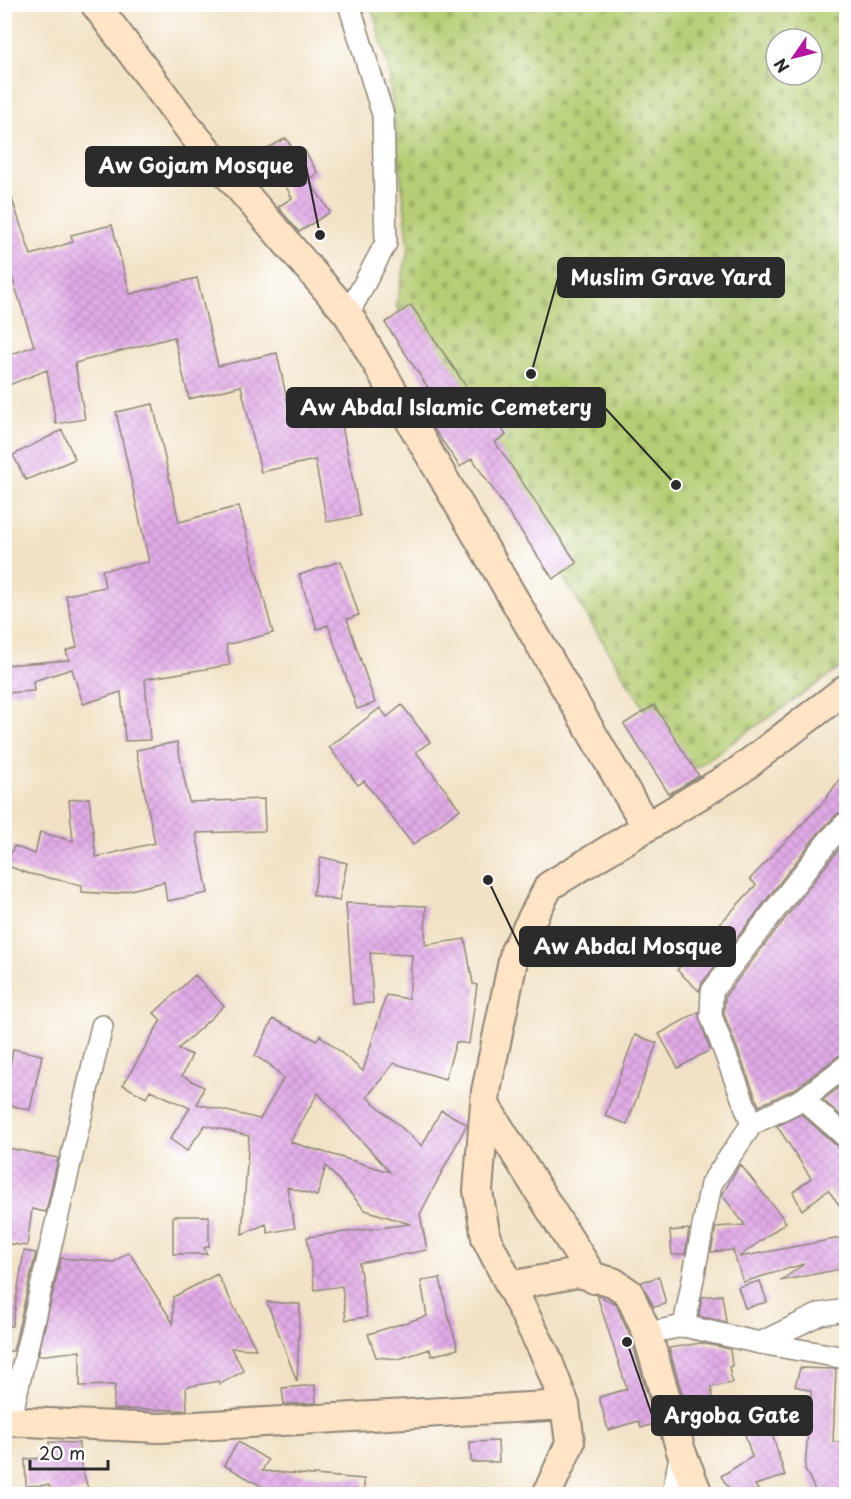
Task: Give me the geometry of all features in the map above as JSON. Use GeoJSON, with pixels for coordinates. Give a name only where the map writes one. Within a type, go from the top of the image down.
{"type":"FeatureCollection","features":[{"type":"Feature","properties":{"kind":"street"},"geometry":{"type":"LineString","coordinates":[[95,4],[193,134],[348,314],[646,826]]}},
{"type":"Feature","properties":{"kind":"street"},"geometry":{"type":"LineString","coordinates":[[348,314],[386,243],[383,115],[349,4]]}},
{"type":"Feature","properties":{"kind":"street"},"geometry":{"type":"LineString","coordinates":[[547,1494],[570,1443],[565,1405],[546,1356],[486,1238],[478,1191],[484,1105],[515,951],[549,886],[736,773],[846,689]]}},
{"type":"Feature","properties":{"kind":"street"},"geometry":{"type":"LineString","coordinates":[[752,1124],[711,1016],[711,991],[829,840],[846,823]]}},
{"type":"Feature","properties":{"kind":"street"},"geometry":{"type":"LineString","coordinates":[[102,1026],[7,1421],[160,1428],[565,1405]]}},
{"type":"Feature","properties":{"kind":"street"},"geometry":{"type":"LineString","coordinates":[[684,1326],[711,1184],[752,1124],[803,1099],[846,1066]]}},
{"type":"Feature","properties":{"kind":"street"},"geometry":{"type":"LineString","coordinates":[[803,1099],[846,1137]]}},
{"type":"Feature","properties":{"kind":"street"},"geometry":{"type":"LineString","coordinates":[[484,1105],[594,1279]]}},
{"type":"Feature","properties":{"kind":"street"},"geometry":{"type":"LineString","coordinates":[[510,1286],[578,1273],[594,1279],[613,1282],[629,1293],[647,1333],[681,1451],[698,1494]]}},
{"type":"Feature","properties":{"kind":"street"},"geometry":{"type":"LineString","coordinates":[[760,1343],[819,1314],[846,1311]]}},
{"type":"Feature","properties":{"kind":"street"},"geometry":{"type":"LineString","coordinates":[[647,1333],[684,1326],[760,1343],[846,1358]]}},
{"type":"Feature","properties":{"kind":"street"},"geometry":{"type":"LineString","coordinates":[[673,1494],[681,1451]]}},
{"type":"Feature","properties":{"kind":"green space"},"geometry":{"type":"Polygon","coordinates":[[[371,5],[846,5],[846,664],[685,775],[396,306],[409,247],[388,66],[371,5]]]}},
{"type":"Feature","properties":{"kind":"building"},"geometry":{"type":"Polygon","coordinates":[[[286,138],[296,155],[305,151],[318,174],[308,179],[330,212],[299,232],[278,207],[292,198],[266,149],[286,138]]]}},
{"type":"Feature","properties":{"kind":"building"},"geometry":{"type":"Polygon","coordinates":[[[4,188],[8,188],[31,255],[73,242],[71,235],[112,225],[130,294],[197,278],[218,366],[277,353],[290,414],[338,405],[360,516],[327,522],[315,460],[261,472],[241,386],[189,399],[174,337],[75,363],[85,419],[56,424],[47,370],[4,387],[4,357],[34,346],[4,252],[4,188]]]}},
{"type":"Feature","properties":{"kind":"building"},"geometry":{"type":"Polygon","coordinates":[[[411,305],[472,395],[477,392],[506,435],[495,442],[577,563],[553,579],[472,458],[460,467],[430,423],[445,413],[385,323],[411,305]]]}},
{"type":"Feature","properties":{"kind":"building"},"geometry":{"type":"Polygon","coordinates":[[[153,404],[179,522],[239,506],[273,633],[226,645],[230,665],[145,679],[150,740],[125,741],[121,692],[83,704],[72,669],[33,681],[34,691],[4,693],[4,665],[69,660],[66,651],[77,647],[66,595],[105,587],[102,570],[149,562],[116,412],[153,404]]]}},
{"type":"Feature","properties":{"kind":"building"},"geometry":{"type":"Polygon","coordinates":[[[62,430],[75,459],[26,480],[13,455],[62,430]]]}},
{"type":"Feature","properties":{"kind":"building"},"geometry":{"type":"Polygon","coordinates":[[[341,561],[359,615],[347,619],[375,703],[357,709],[328,625],[317,629],[299,575],[341,561]]]}},
{"type":"Feature","properties":{"kind":"building"},"geometry":{"type":"Polygon","coordinates":[[[402,705],[430,742],[416,752],[460,809],[413,845],[364,781],[358,785],[329,747],[380,708],[387,717],[402,705]]]}},
{"type":"Feature","properties":{"kind":"building"},"geometry":{"type":"Polygon","coordinates":[[[654,705],[699,776],[669,794],[624,724],[654,705]]]}},
{"type":"Feature","properties":{"kind":"building"},"geometry":{"type":"Polygon","coordinates":[[[177,742],[189,802],[264,799],[265,831],[196,833],[208,893],[167,901],[164,882],[114,894],[82,892],[82,885],[26,873],[6,865],[14,846],[35,854],[40,832],[73,841],[69,800],[89,798],[96,857],[155,843],[136,750],[177,742]]]}},
{"type":"Feature","properties":{"kind":"building"},"geometry":{"type":"Polygon","coordinates":[[[846,770],[846,811],[837,814],[819,832],[702,983],[699,991],[677,970],[756,885],[750,879],[825,800],[846,770]]]}},
{"type":"Feature","properties":{"kind":"building"},"geometry":{"type":"Polygon","coordinates":[[[842,845],[846,851],[846,1054],[838,1056],[796,1088],[759,1106],[724,1014],[725,996],[842,845]]]}},
{"type":"Feature","properties":{"kind":"building"},"geometry":{"type":"Polygon","coordinates":[[[321,857],[347,863],[339,901],[313,895],[321,857]]]}},
{"type":"Feature","properties":{"kind":"building"},"geometry":{"type":"Polygon","coordinates":[[[346,903],[426,906],[425,945],[465,939],[473,984],[477,985],[469,1044],[456,1042],[445,1079],[394,1063],[367,1097],[422,1146],[441,1110],[467,1124],[420,1214],[427,1250],[359,1263],[367,1317],[346,1320],[342,1286],[315,1290],[307,1237],[410,1224],[365,1210],[326,1166],[317,1196],[287,1187],[295,1228],[268,1233],[266,1224],[242,1234],[249,1136],[205,1125],[187,1151],[170,1139],[190,1108],[150,1090],[146,1098],[123,1085],[161,1020],[154,1013],[195,975],[224,1006],[178,1049],[192,1055],[182,1076],[204,1087],[197,1104],[260,1119],[284,1078],[269,1064],[255,1056],[273,1019],[316,1040],[320,1035],[363,1071],[386,995],[409,999],[412,955],[370,953],[373,1003],[353,1004],[346,903]],[[318,1093],[290,1142],[390,1172],[318,1093]]]}},
{"type":"Feature","properties":{"kind":"building"},"geometry":{"type":"Polygon","coordinates":[[[698,1012],[710,1050],[678,1068],[659,1034],[698,1012]]]}},
{"type":"Feature","properties":{"kind":"building"},"geometry":{"type":"Polygon","coordinates":[[[635,1035],[657,1043],[627,1124],[605,1116],[635,1035]]]}},
{"type":"Feature","properties":{"kind":"building"},"geometry":{"type":"Polygon","coordinates":[[[13,1049],[42,1055],[30,1110],[4,1104],[13,1049]]]}},
{"type":"Feature","properties":{"kind":"building"},"geometry":{"type":"Polygon","coordinates":[[[846,1082],[846,1120],[823,1100],[846,1082]]]}},
{"type":"Feature","properties":{"kind":"building"},"geometry":{"type":"Polygon","coordinates":[[[801,1114],[838,1147],[846,1149],[846,1214],[828,1190],[802,1210],[793,1192],[811,1178],[777,1126],[801,1114]]]}},
{"type":"Feature","properties":{"kind":"building"},"geometry":{"type":"Polygon","coordinates":[[[4,1147],[58,1158],[46,1212],[32,1209],[27,1246],[4,1243],[4,1147]]]}},
{"type":"Feature","properties":{"kind":"building"},"geometry":{"type":"Polygon","coordinates":[[[740,1164],[786,1222],[739,1257],[846,1237],[846,1268],[780,1281],[804,1264],[743,1282],[733,1250],[711,1252],[716,1227],[745,1225],[722,1195],[740,1164]]]}},
{"type":"Feature","properties":{"kind":"building"},"geometry":{"type":"Polygon","coordinates":[[[173,1216],[209,1216],[209,1246],[204,1248],[207,1254],[173,1254],[173,1216]]]}},
{"type":"Feature","properties":{"kind":"building"},"geometry":{"type":"Polygon","coordinates":[[[689,1229],[685,1254],[672,1255],[670,1231],[689,1229]]]}},
{"type":"Feature","properties":{"kind":"building"},"geometry":{"type":"Polygon","coordinates":[[[24,1251],[36,1253],[13,1351],[4,1351],[4,1326],[12,1326],[24,1251]]]}},
{"type":"Feature","properties":{"kind":"building"},"geometry":{"type":"Polygon","coordinates":[[[129,1252],[173,1323],[173,1297],[217,1274],[256,1349],[231,1348],[244,1371],[220,1384],[219,1381],[186,1387],[187,1410],[113,1409],[115,1385],[80,1386],[80,1351],[38,1356],[61,1258],[114,1262],[129,1252]]]}},
{"type":"Feature","properties":{"kind":"building"},"geometry":{"type":"Polygon","coordinates":[[[659,1277],[666,1304],[654,1307],[641,1282],[659,1277]]]}},
{"type":"Feature","properties":{"kind":"building"},"geometry":{"type":"Polygon","coordinates":[[[440,1278],[458,1349],[431,1356],[430,1349],[399,1359],[376,1357],[368,1334],[427,1316],[421,1281],[440,1278]]]}},
{"type":"Feature","properties":{"kind":"building"},"geometry":{"type":"Polygon","coordinates":[[[760,1281],[767,1302],[745,1308],[738,1287],[760,1281]]]}},
{"type":"Feature","properties":{"kind":"building"},"geometry":{"type":"Polygon","coordinates":[[[597,1295],[616,1304],[631,1339],[656,1423],[641,1428],[639,1421],[608,1430],[599,1397],[627,1389],[597,1295]]]}},
{"type":"Feature","properties":{"kind":"building"},"geometry":{"type":"Polygon","coordinates":[[[722,1295],[726,1322],[699,1316],[702,1297],[722,1295]]]}},
{"type":"Feature","properties":{"kind":"building"},"geometry":{"type":"Polygon","coordinates":[[[267,1302],[300,1304],[297,1382],[267,1302]]]}},
{"type":"Feature","properties":{"kind":"building"},"geometry":{"type":"Polygon","coordinates":[[[701,1343],[730,1349],[732,1366],[729,1367],[732,1383],[711,1387],[716,1421],[691,1425],[669,1348],[701,1343]]]}},
{"type":"Feature","properties":{"kind":"building"},"geometry":{"type":"Polygon","coordinates":[[[800,1368],[836,1369],[833,1442],[846,1442],[846,1494],[817,1494],[805,1469],[811,1391],[795,1386],[800,1368]]]}},
{"type":"Feature","properties":{"kind":"building"},"geometry":{"type":"Polygon","coordinates":[[[315,1385],[316,1403],[284,1404],[282,1388],[315,1385]]]}},
{"type":"Feature","properties":{"kind":"building"},"geometry":{"type":"Polygon","coordinates":[[[767,1417],[785,1476],[755,1485],[761,1494],[732,1494],[721,1476],[752,1457],[742,1425],[767,1417]]]}},
{"type":"Feature","properties":{"kind":"building"},"geometry":{"type":"Polygon","coordinates":[[[498,1441],[499,1462],[471,1462],[470,1442],[498,1441]]]}},
{"type":"Feature","properties":{"kind":"building"},"geometry":{"type":"Polygon","coordinates":[[[49,1442],[79,1443],[79,1457],[88,1489],[69,1494],[52,1494],[49,1485],[26,1486],[25,1459],[49,1458],[49,1442]]]}},
{"type":"Feature","properties":{"kind":"building"},"geometry":{"type":"Polygon","coordinates":[[[238,1442],[268,1460],[262,1471],[364,1479],[364,1494],[275,1494],[224,1465],[238,1442]]]}},
{"type":"Feature","properties":{"kind":"place","name":"Aw Gojam Mosque"},"geometry":{"type":"Point","coordinates":[320,235]}},
{"type":"Feature","properties":{"kind":"place","name":"Muslim Grave Yard"},"geometry":{"type":"Point","coordinates":[531,374]}},
{"type":"Feature","properties":{"kind":"place","name":"Aw Abdal Islamic Cemetery"},"geometry":{"type":"Point","coordinates":[676,485]}},
{"type":"Feature","properties":{"kind":"place","name":"Aw Abdal Mosque"},"geometry":{"type":"Point","coordinates":[488,880]}},
{"type":"Feature","properties":{"kind":"place","name":"Argoba Gate"},"geometry":{"type":"Point","coordinates":[627,1342]}}]}
